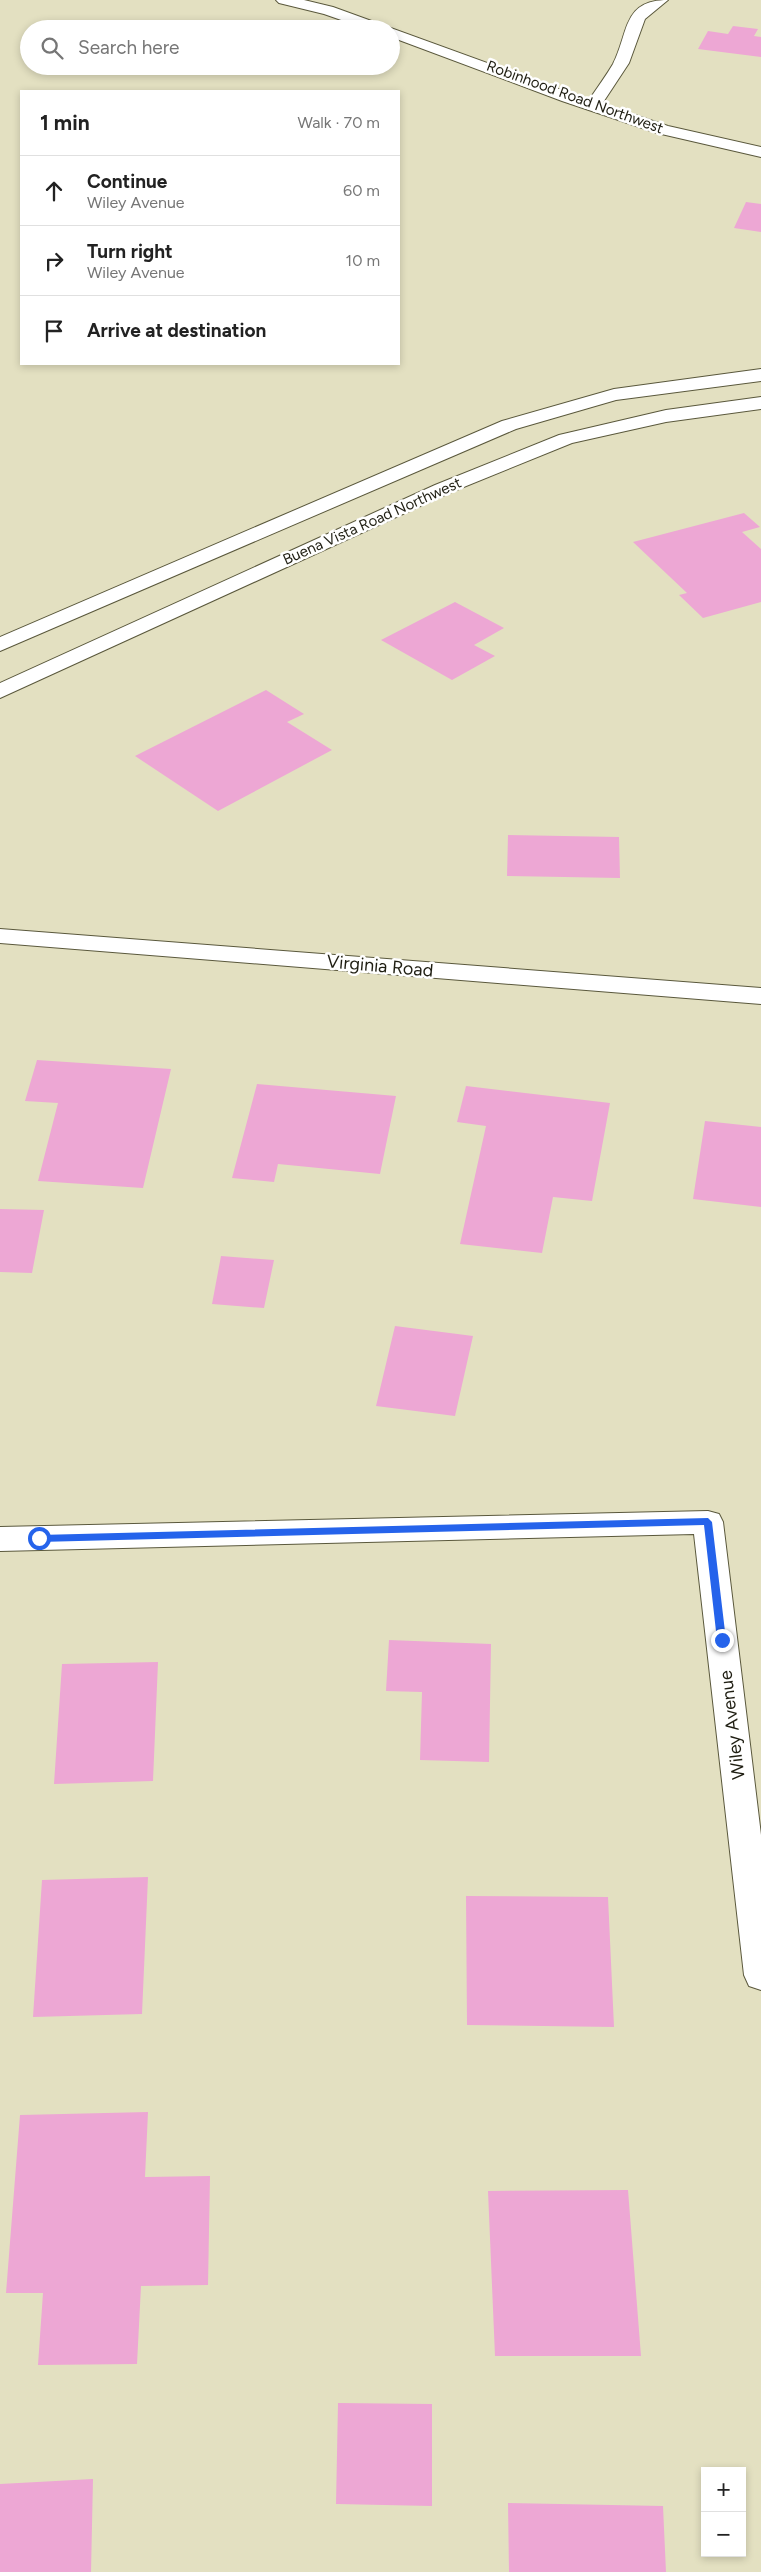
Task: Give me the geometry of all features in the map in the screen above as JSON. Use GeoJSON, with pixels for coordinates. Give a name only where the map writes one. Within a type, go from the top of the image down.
{"type":"FeatureCollection","features":[{"type":"Feature","properties":{"kind":"street"},"geometry":{"type":"LineString","coordinates":[[284,0],[328,10],[357,20]]}},
{"type":"Feature","properties":{"kind":"street"},"geometry":{"type":"LineString","coordinates":[[593,106],[621,63],[638,17],[660,0]]}},
{"type":"Feature","properties":{"kind":"street","name":"Robinhood Road Northwest"},"geometry":{"type":"LineString","coordinates":[[400,35],[663,130],[761,152]]}},
{"type":"Feature","properties":{"kind":"street","name":"Buena Vista Road Northwest"},"geometry":{"type":"LineString","coordinates":[[0,645],[508,425],[614,395],[761,375]]}},
{"type":"Feature","properties":{"kind":"street","name":"Buena Vista Road Northwest"},"geometry":{"type":"LineString","coordinates":[[0,691],[442,489],[566,439],[666,416],[761,402]]}},
{"type":"Feature","properties":{"kind":"street","name":"Virginia Road"},"geometry":{"type":"LineString","coordinates":[[0,936],[761,996]]}},
{"type":"Feature","properties":{"kind":"street","name":"Wiley Avenue"},"geometry":{"type":"LineString","coordinates":[[0,1539],[708,1522],[761,1975]]}},
{"type":"Feature","properties":{"kind":"building"},"geometry":{"type":"Polygon","coordinates":[[[733,26],[758,29],[754,36],[761,37],[761,57],[698,49],[708,31],[728,34],[733,26]]]}},
{"type":"Feature","properties":{"kind":"building"},"geometry":{"type":"Polygon","coordinates":[[[746,202],[761,204],[761,232],[734,228],[746,202]]]}},
{"type":"Feature","properties":{"kind":"building"},"geometry":{"type":"Polygon","coordinates":[[[744,513],[760,527],[742,532],[761,549],[761,602],[703,618],[679,595],[687,593],[633,542],[744,513]]]}},
{"type":"Feature","properties":{"kind":"building"},"geometry":{"type":"Polygon","coordinates":[[[455,602],[504,628],[474,645],[495,656],[452,680],[381,640],[455,602]]]}},
{"type":"Feature","properties":{"kind":"building"},"geometry":{"type":"Polygon","coordinates":[[[266,690],[304,714],[287,722],[332,750],[218,811],[135,756],[266,690]]]}},
{"type":"Feature","properties":{"kind":"building"},"geometry":{"type":"Polygon","coordinates":[[[508,835],[619,837],[620,878],[507,876],[508,835]]]}},
{"type":"Feature","properties":{"kind":"building"},"geometry":{"type":"Polygon","coordinates":[[[37,1060],[171,1069],[143,1188],[38,1181],[58,1103],[25,1101],[37,1060]]]}},
{"type":"Feature","properties":{"kind":"building"},"geometry":{"type":"Polygon","coordinates":[[[257,1084],[396,1096],[380,1174],[278,1164],[274,1182],[232,1178],[257,1084]]]}},
{"type":"Feature","properties":{"kind":"building"},"geometry":{"type":"Polygon","coordinates":[[[466,1086],[610,1103],[592,1201],[553,1197],[542,1253],[460,1244],[486,1126],[457,1122],[466,1086]]]}},
{"type":"Feature","properties":{"kind":"building"},"geometry":{"type":"Polygon","coordinates":[[[705,1121],[761,1127],[761,1207],[693,1199],[705,1121]]]}},
{"type":"Feature","properties":{"kind":"building"},"geometry":{"type":"Polygon","coordinates":[[[0,1209],[44,1210],[32,1273],[0,1272],[0,1209]]]}},
{"type":"Feature","properties":{"kind":"building"},"geometry":{"type":"Polygon","coordinates":[[[221,1256],[274,1260],[264,1308],[212,1304],[221,1256]]]}},
{"type":"Feature","properties":{"kind":"building"},"geometry":{"type":"Polygon","coordinates":[[[395,1326],[473,1336],[455,1416],[376,1406],[395,1326]]]}},
{"type":"Feature","properties":{"kind":"building"},"geometry":{"type":"Polygon","coordinates":[[[389,1640],[491,1644],[489,1762],[420,1760],[422,1692],[386,1691],[389,1640]]]}},
{"type":"Feature","properties":{"kind":"building"},"geometry":{"type":"Polygon","coordinates":[[[158,1662],[153,1781],[54,1784],[62,1664],[158,1662]]]}},
{"type":"Feature","properties":{"kind":"building"},"geometry":{"type":"Polygon","coordinates":[[[148,1877],[142,2014],[33,2017],[42,1880],[148,1877]]]}},
{"type":"Feature","properties":{"kind":"building"},"geometry":{"type":"Polygon","coordinates":[[[466,1896],[608,1897],[614,2027],[467,2025],[466,1896]]]}},
{"type":"Feature","properties":{"kind":"building"},"geometry":{"type":"Polygon","coordinates":[[[148,2112],[145,2177],[210,2176],[208,2285],[141,2286],[137,2364],[38,2365],[43,2293],[6,2293],[20,2115],[148,2112]]]}},
{"type":"Feature","properties":{"kind":"building"},"geometry":{"type":"Polygon","coordinates":[[[628,2190],[641,2356],[495,2356],[488,2191],[628,2190]]]}},
{"type":"Feature","properties":{"kind":"building"},"geometry":{"type":"Polygon","coordinates":[[[338,2403],[432,2404],[432,2506],[336,2504],[338,2403]]]}},
{"type":"Feature","properties":{"kind":"building"},"geometry":{"type":"Polygon","coordinates":[[[93,2479],[91,2572],[0,2572],[0,2484],[93,2479]]]}},
{"type":"Feature","properties":{"kind":"building"},"geometry":{"type":"Polygon","coordinates":[[[508,2503],[663,2506],[666,2572],[509,2572],[508,2503]]]}},
{"type":"Feature","properties":{"kind":"route"},"geometry":{"type":"LineString","coordinates":[[39,1538],[708,1522],[722,1640]]}}]}
